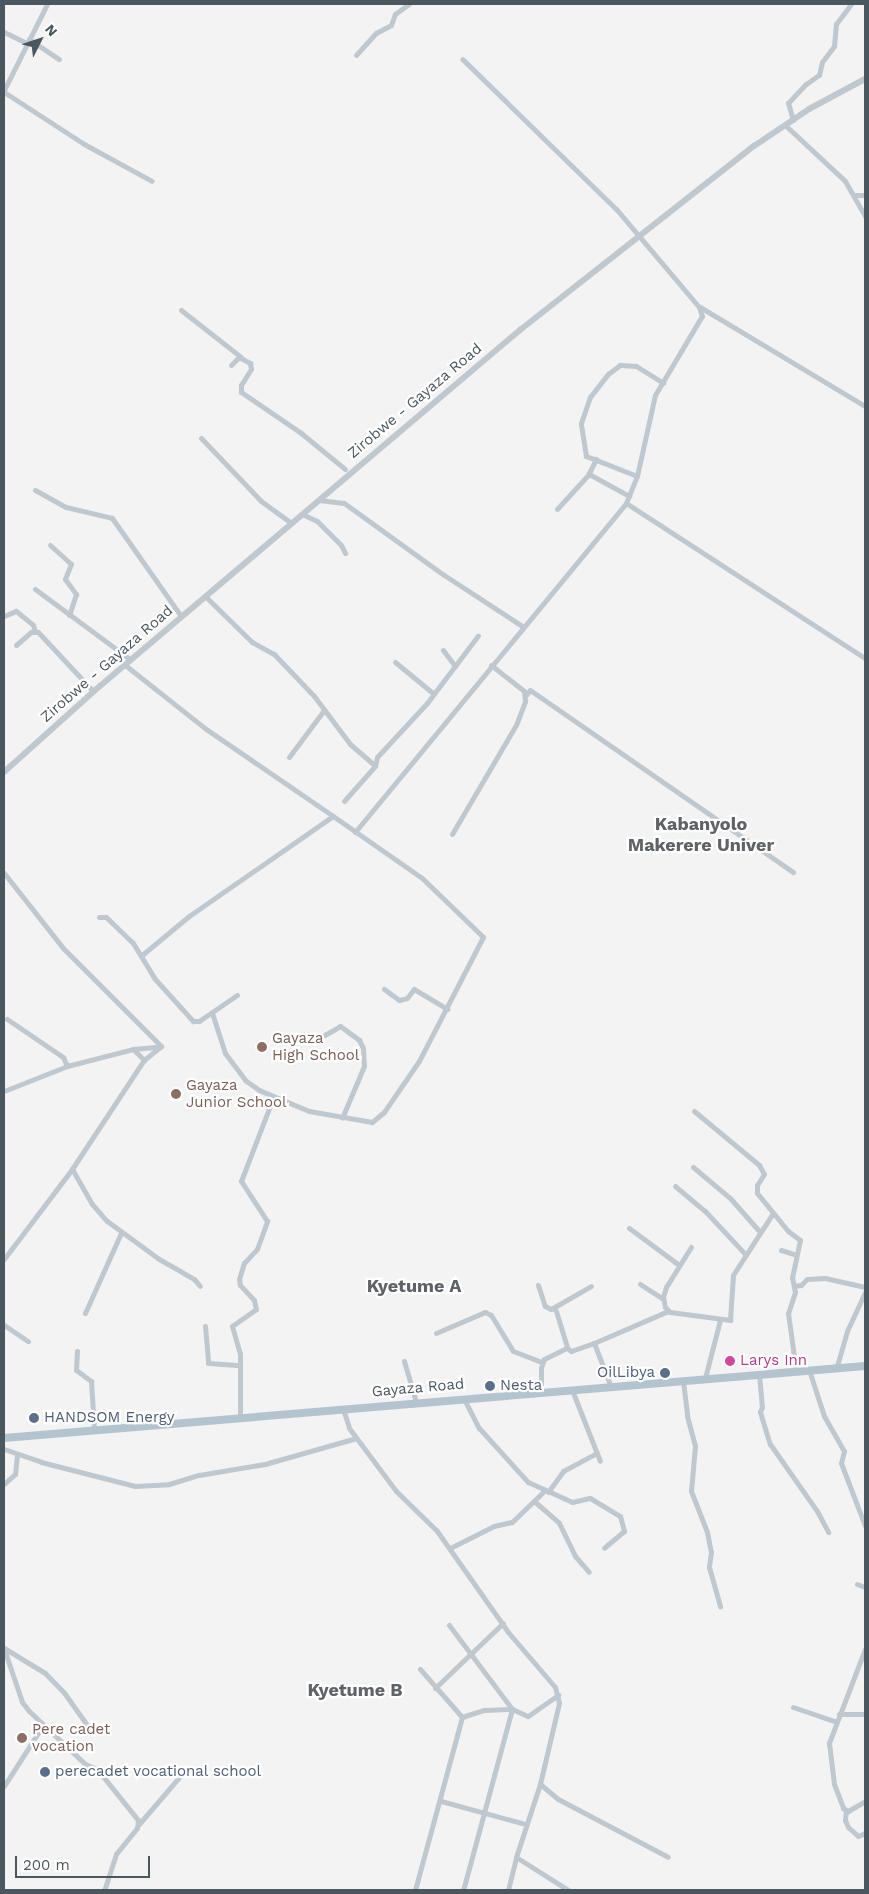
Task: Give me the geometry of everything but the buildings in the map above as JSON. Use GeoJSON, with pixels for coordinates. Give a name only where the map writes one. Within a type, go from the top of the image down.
{"type":"FeatureCollection","features":[{"type":"Feature","properties":{"kind":"main road","name":"Gayaza Road"},"geometry":{"type":"LineString","coordinates":[[4,1438],[684,1381],[837,1366],[865,1366]]}},
{"type":"Feature","properties":{"kind":"street"},"geometry":{"type":"LineString","coordinates":[[47,4],[4,91],[76,139],[152,181]]}},
{"type":"Feature","properties":{"kind":"street"},"geometry":{"type":"LineString","coordinates":[[356,55],[376,33],[391,25],[395,14],[408,4]]}},
{"type":"Feature","properties":{"kind":"street"},"geometry":{"type":"LineString","coordinates":[[793,120],[788,102],[806,84],[820,75],[822,62],[834,46],[836,24],[851,4]]}},
{"type":"Feature","properties":{"kind":"street"},"geometry":{"type":"LineString","coordinates":[[4,32],[28,41],[59,59]]}},
{"type":"Feature","properties":{"kind":"street"},"geometry":{"type":"LineString","coordinates":[[462,59],[617,210],[699,306],[865,406]]}},
{"type":"Feature","properties":{"kind":"street","name":"Zirobwe - Gayaza Road"},"geometry":{"type":"LineString","coordinates":[[4,771],[181,616],[475,366],[785,125],[865,79]]}},
{"type":"Feature","properties":{"kind":"street"},"geometry":{"type":"LineString","coordinates":[[785,125],[845,181],[855,195],[865,216]]}},
{"type":"Feature","properties":{"kind":"street"},"geometry":{"type":"LineString","coordinates":[[855,195],[865,195]]}},
{"type":"Feature","properties":{"kind":"street"},"geometry":{"type":"LineString","coordinates":[[355,832],[522,626],[626,503],[637,476],[652,405],[663,383],[702,320],[699,306]]}},
{"type":"Feature","properties":{"kind":"street"},"geometry":{"type":"LineString","coordinates":[[181,310],[250,363],[251,369],[241,385],[241,392],[301,433],[345,469]]}},
{"type":"Feature","properties":{"kind":"street"},"geometry":{"type":"LineString","coordinates":[[231,366],[241,356]]}},
{"type":"Feature","properties":{"kind":"street"},"geometry":{"type":"LineString","coordinates":[[637,476],[584,453],[581,423],[590,397],[608,374],[620,365],[630,364],[663,383]]}},
{"type":"Feature","properties":{"kind":"street"},"geometry":{"type":"LineString","coordinates":[[201,438],[261,501],[291,523]]}},
{"type":"Feature","properties":{"kind":"street"},"geometry":{"type":"LineString","coordinates":[[557,509],[588,475],[596,459]]}},
{"type":"Feature","properties":{"kind":"street"},"geometry":{"type":"LineString","coordinates":[[588,475],[605,480],[629,496]]}},
{"type":"Feature","properties":{"kind":"street"},"geometry":{"type":"LineString","coordinates":[[35,490],[66,507],[112,518],[181,616]]}},
{"type":"Feature","properties":{"kind":"street"},"geometry":{"type":"LineString","coordinates":[[318,500],[344,503],[444,575],[522,626]]}},
{"type":"Feature","properties":{"kind":"street"},"geometry":{"type":"LineString","coordinates":[[626,503],[865,658]]}},
{"type":"Feature","properties":{"kind":"street"},"geometry":{"type":"LineString","coordinates":[[302,514],[316,521],[341,545],[345,553]]}},
{"type":"Feature","properties":{"kind":"street"},"geometry":{"type":"LineString","coordinates":[[50,545],[71,564],[65,579],[76,594],[69,615]]}},
{"type":"Feature","properties":{"kind":"street"},"geometry":{"type":"LineString","coordinates":[[36,589],[131,660]]}},
{"type":"Feature","properties":{"kind":"street"},"geometry":{"type":"LineString","coordinates":[[205,596],[252,642],[274,654],[324,710],[350,744],[375,766]]}},
{"type":"Feature","properties":{"kind":"street"},"geometry":{"type":"LineString","coordinates":[[4,616],[16,611],[33,625],[35,631],[93,692]]}},
{"type":"Feature","properties":{"kind":"street"},"geometry":{"type":"LineString","coordinates":[[16,645],[35,631]]}},
{"type":"Feature","properties":{"kind":"street"},"geometry":{"type":"LineString","coordinates":[[344,801],[375,766],[377,757],[434,694],[478,636]]}},
{"type":"Feature","properties":{"kind":"street"},"geometry":{"type":"LineString","coordinates":[[443,650],[455,666]]}},
{"type":"Feature","properties":{"kind":"street"},"geometry":{"type":"LineString","coordinates":[[395,662],[434,694]]}},
{"type":"Feature","properties":{"kind":"street"},"geometry":{"type":"LineString","coordinates":[[125,665],[206,729],[422,878],[483,936],[419,1061],[377,1119],[368,1122],[309,1111],[273,1098],[246,1081],[232,1063],[212,1012]]}},
{"type":"Feature","properties":{"kind":"street"},"geometry":{"type":"LineString","coordinates":[[491,665],[526,694]]}},
{"type":"Feature","properties":{"kind":"street"},"geometry":{"type":"LineString","coordinates":[[452,834],[516,725],[526,694],[530,690],[793,872]]}},
{"type":"Feature","properties":{"kind":"street"},"geometry":{"type":"LineString","coordinates":[[289,757],[324,710]]}},
{"type":"Feature","properties":{"kind":"street"},"geometry":{"type":"LineString","coordinates":[[142,955],[189,916],[332,816]]}},
{"type":"Feature","properties":{"kind":"street"},"geometry":{"type":"LineString","coordinates":[[4,874],[63,948],[161,1046]]}},
{"type":"Feature","properties":{"kind":"street"},"geometry":{"type":"LineString","coordinates":[[99,917],[103,915],[115,925],[142,955],[155,979],[189,1018],[196,1022],[237,995]]}},
{"type":"Feature","properties":{"kind":"street"},"geometry":{"type":"LineString","coordinates":[[384,989],[399,1000],[407,998],[414,989],[447,1009]]}},
{"type":"Feature","properties":{"kind":"street"},"geometry":{"type":"LineString","coordinates":[[7,1019],[63,1057],[67,1066]]}},
{"type":"Feature","properties":{"kind":"street"},"geometry":{"type":"LineString","coordinates":[[316,1040],[340,1026],[359,1040],[363,1048],[364,1066],[342,1118]]}},
{"type":"Feature","properties":{"kind":"street"},"geometry":{"type":"LineString","coordinates":[[4,1091],[67,1066],[133,1049],[161,1046]]}},
{"type":"Feature","properties":{"kind":"street"},"geometry":{"type":"LineString","coordinates":[[4,1258],[72,1169],[144,1060],[161,1046]]}},
{"type":"Feature","properties":{"kind":"street"},"geometry":{"type":"LineString","coordinates":[[133,1049],[144,1060]]}},
{"type":"Feature","properties":{"kind":"street"},"geometry":{"type":"LineString","coordinates":[[240,1417],[240,1365],[232,1326],[251,1315],[256,1304],[240,1285],[239,1278],[244,1263],[260,1242],[267,1221],[241,1181],[273,1098]]}},
{"type":"Feature","properties":{"kind":"street"},"geometry":{"type":"LineString","coordinates":[[694,1111],[764,1172],[756,1189],[773,1213],[800,1240],[796,1256],[794,1286],[788,1313],[796,1371]]}},
{"type":"Feature","properties":{"kind":"street"},"geometry":{"type":"LineString","coordinates":[[693,1166],[730,1198],[760,1232]]}},
{"type":"Feature","properties":{"kind":"street"},"geometry":{"type":"LineString","coordinates":[[72,1169],[92,1204],[121,1233],[194,1278],[200,1286]]}},
{"type":"Feature","properties":{"kind":"street"},"geometry":{"type":"LineString","coordinates":[[675,1186],[705,1211],[746,1255]]}},
{"type":"Feature","properties":{"kind":"street"},"geometry":{"type":"LineString","coordinates":[[556,1311],[567,1348],[571,1351],[668,1311],[720,1320],[731,1318],[733,1275],[773,1213]]}},
{"type":"Feature","properties":{"kind":"street"},"geometry":{"type":"LineString","coordinates":[[629,1228],[679,1265]]}},
{"type":"Feature","properties":{"kind":"street"},"geometry":{"type":"LineString","coordinates":[[85,1313],[121,1233]]}},
{"type":"Feature","properties":{"kind":"street"},"geometry":{"type":"LineString","coordinates":[[663,1299],[666,1287],[691,1247]]}},
{"type":"Feature","properties":{"kind":"street"},"geometry":{"type":"LineString","coordinates":[[781,1250],[796,1256]]}},
{"type":"Feature","properties":{"kind":"street"},"geometry":{"type":"LineString","coordinates":[[794,1286],[802,1285],[807,1279],[825,1278],[865,1287]]}},
{"type":"Feature","properties":{"kind":"street"},"geometry":{"type":"LineString","coordinates":[[640,1284],[663,1299],[668,1311]]}},
{"type":"Feature","properties":{"kind":"street"},"geometry":{"type":"LineString","coordinates":[[538,1285],[545,1306],[551,1309],[591,1286]]}},
{"type":"Feature","properties":{"kind":"street"},"geometry":{"type":"LineString","coordinates":[[837,1366],[847,1331],[865,1292]]}},
{"type":"Feature","properties":{"kind":"street"},"geometry":{"type":"LineString","coordinates":[[436,1333],[485,1312],[491,1316],[513,1350],[542,1362]]}},
{"type":"Feature","properties":{"kind":"street"},"geometry":{"type":"LineString","coordinates":[[705,1378],[720,1320]]}},
{"type":"Feature","properties":{"kind":"street"},"geometry":{"type":"LineString","coordinates":[[4,1325],[28,1341]]}},
{"type":"Feature","properties":{"kind":"street"},"geometry":{"type":"LineString","coordinates":[[205,1326],[208,1363],[240,1365]]}},
{"type":"Feature","properties":{"kind":"street"},"geometry":{"type":"LineString","coordinates":[[594,1343],[609,1382]]}},
{"type":"Feature","properties":{"kind":"street"},"geometry":{"type":"LineString","coordinates":[[542,1362],[567,1348]]}},
{"type":"Feature","properties":{"kind":"street"},"geometry":{"type":"LineString","coordinates":[[77,1351],[76,1370],[91,1381],[94,1429]]}},
{"type":"Feature","properties":{"kind":"street"},"geometry":{"type":"LineString","coordinates":[[404,1361],[416,1402]]}},
{"type":"Feature","properties":{"kind":"street"},"geometry":{"type":"LineString","coordinates":[[541,1392],[542,1362]]}},
{"type":"Feature","properties":{"kind":"street"},"geometry":{"type":"LineString","coordinates":[[809,1369],[821,1409],[844,1450],[841,1463],[865,1526]]}},
{"type":"Feature","properties":{"kind":"street"},"geometry":{"type":"LineString","coordinates":[[759,1374],[762,1406],[760,1412],[770,1444],[817,1511],[828,1532]]}},
{"type":"Feature","properties":{"kind":"street"},"geometry":{"type":"LineString","coordinates":[[684,1381],[687,1416],[695,1446],[691,1491],[707,1532],[711,1552],[709,1567],[720,1606]]}},
{"type":"Feature","properties":{"kind":"street"},"geometry":{"type":"LineString","coordinates":[[572,1390],[600,1461]]}},
{"type":"Feature","properties":{"kind":"street"},"geometry":{"type":"LineString","coordinates":[[464,1398],[476,1425],[521,1477],[546,1492],[572,1502],[590,1498],[620,1516],[624,1532],[604,1548]]}},
{"type":"Feature","properties":{"kind":"street"},"geometry":{"type":"LineString","coordinates":[[343,1409],[356,1438],[399,1494],[430,1523],[450,1548],[503,1623],[555,1687],[558,1696],[540,1784],[525,1824],[508,1890]]}},
{"type":"Feature","properties":{"kind":"street"},"geometry":{"type":"LineString","coordinates":[[4,1449],[16,1455],[103,1476],[128,1485],[160,1485],[298,1456],[356,1438]]}},
{"type":"Feature","properties":{"kind":"street"},"geometry":{"type":"LineString","coordinates":[[450,1548],[494,1526],[512,1522],[534,1500],[546,1492],[563,1471],[597,1453]]}},
{"type":"Feature","properties":{"kind":"street"},"geometry":{"type":"LineString","coordinates":[[4,1484],[15,1474],[16,1455]]}},
{"type":"Feature","properties":{"kind":"street"},"geometry":{"type":"LineString","coordinates":[[534,1500],[558,1523],[574,1556],[589,1572]]}},
{"type":"Feature","properties":{"kind":"street"},"geometry":{"type":"LineString","coordinates":[[857,1584],[865,1587]]}},
{"type":"Feature","properties":{"kind":"street"},"geometry":{"type":"LineString","coordinates":[[436,1688],[503,1623]]}},
{"type":"Feature","properties":{"kind":"street"},"geometry":{"type":"LineString","coordinates":[[449,1625],[512,1709]]}},
{"type":"Feature","properties":{"kind":"street"},"geometry":{"type":"LineString","coordinates":[[4,1649],[22,1702],[84,1764],[97,1769],[139,1825]]}},
{"type":"Feature","properties":{"kind":"street"},"geometry":{"type":"LineString","coordinates":[[4,1649],[45,1673],[65,1694],[92,1732]]}},
{"type":"Feature","properties":{"kind":"street"},"geometry":{"type":"LineString","coordinates":[[865,1649],[837,1722],[830,1735],[830,1764],[837,1795],[846,1810],[845,1820],[848,1827],[858,1836],[865,1833]]}},
{"type":"Feature","properties":{"kind":"street"},"geometry":{"type":"LineString","coordinates":[[420,1669],[462,1717]]}},
{"type":"Feature","properties":{"kind":"street"},"geometry":{"type":"LineString","coordinates":[[462,1717],[484,1710],[512,1709],[528,1716],[558,1696]]}},
{"type":"Feature","properties":{"kind":"street"},"geometry":{"type":"LineString","coordinates":[[793,1706],[837,1722]]}},
{"type":"Feature","properties":{"kind":"street"},"geometry":{"type":"LineString","coordinates":[[463,1890],[512,1709]]}},
{"type":"Feature","properties":{"kind":"street"},"geometry":{"type":"LineString","coordinates":[[839,1714],[865,1714]]}},
{"type":"Feature","properties":{"kind":"street"},"geometry":{"type":"LineString","coordinates":[[416,1890],[462,1717]]}},
{"type":"Feature","properties":{"kind":"street"},"geometry":{"type":"LineString","coordinates":[[4,1786],[43,1725]]}},
{"type":"Feature","properties":{"kind":"street"},"geometry":{"type":"LineString","coordinates":[[104,1890],[116,1854],[187,1768],[194,1771]]}},
{"type":"Feature","properties":{"kind":"street"},"geometry":{"type":"LineString","coordinates":[[540,1784],[558,1799],[668,1857]]}},
{"type":"Feature","properties":{"kind":"street"},"geometry":{"type":"LineString","coordinates":[[441,1801],[525,1824]]}},
{"type":"Feature","properties":{"kind":"street"},"geometry":{"type":"LineString","coordinates":[[846,1810],[865,1801]]}},
{"type":"Feature","properties":{"kind":"street"},"geometry":{"type":"LineString","coordinates":[[516,1857],[568,1890]]}},
{"type":"Feature","properties":{"kind":"place","name":"Gayaza High School"},"geometry":{"type":"Point","coordinates":[262,1047]}},
{"type":"Feature","properties":{"kind":"place","name":"Gayaza Junior School"},"geometry":{"type":"Point","coordinates":[176,1094]}},
{"type":"Feature","properties":{"kind":"place","name":"Larys Inn"},"geometry":{"type":"Point","coordinates":[730,1361]}},
{"type":"Feature","properties":{"kind":"place","name":"OilLibya"},"geometry":{"type":"Point","coordinates":[665,1373]}},
{"type":"Feature","properties":{"kind":"place","name":"Nesta"},"geometry":{"type":"Point","coordinates":[490,1386]}},
{"type":"Feature","properties":{"kind":"place","name":"HANDSOM Energy"},"geometry":{"type":"Point","coordinates":[34,1418]}},
{"type":"Feature","properties":{"kind":"place","name":"Pere cadet vocation"},"geometry":{"type":"Point","coordinates":[22,1738]}},
{"type":"Feature","properties":{"kind":"place","name":"perecadet vocational school"},"geometry":{"type":"Point","coordinates":[45,1772]}},
{"type":"Feature","properties":{"kind":"district","name":"Kabanyolo Makerere Univer"},"geometry":{"type":"Point","coordinates":[701,835]}},
{"type":"Feature","properties":{"kind":"district","name":"Kyetume A"},"geometry":{"type":"Point","coordinates":[414,1286]}},
{"type":"Feature","properties":{"kind":"district","name":"Kyetume B"},"geometry":{"type":"Point","coordinates":[355,1690]}}]}
